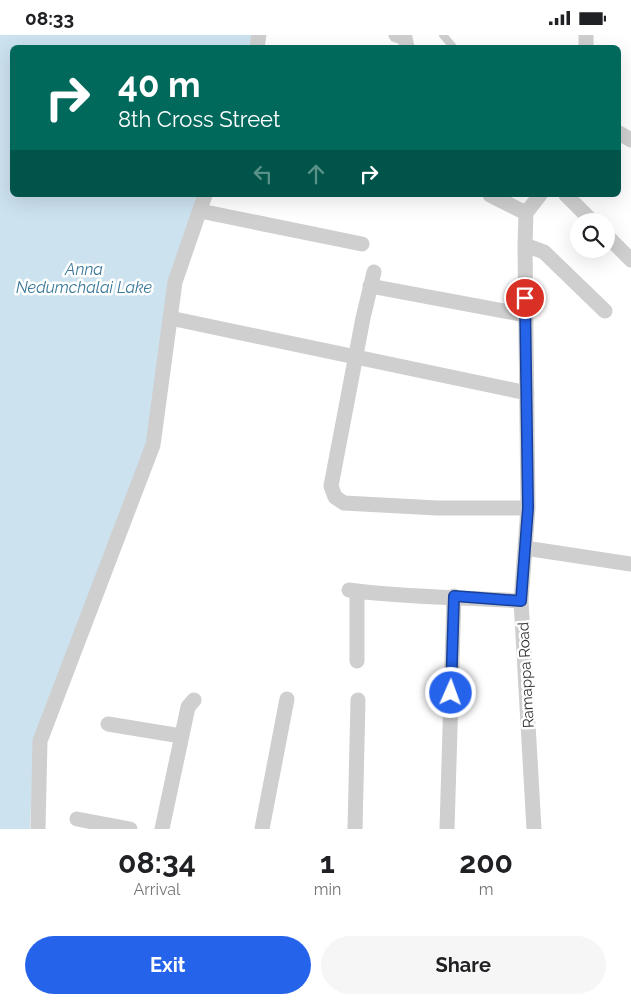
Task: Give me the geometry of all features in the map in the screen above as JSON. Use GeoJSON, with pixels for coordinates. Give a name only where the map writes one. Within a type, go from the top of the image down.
{"type":"FeatureCollection","features":[{"type":"Feature","properties":{"kind":"street"},"geometry":{"type":"LineString","coordinates":[[396,35],[405,38],[407,45]]}},
{"type":"Feature","properties":{"kind":"street"},"geometry":{"type":"LineString","coordinates":[[38,829],[40,741],[153,445],[175,282],[204,197]]}},
{"type":"Feature","properties":{"kind":"street"},"geometry":{"type":"LineString","coordinates":[[494,197],[526,213],[538,197]]}},
{"type":"Feature","properties":{"kind":"street"},"geometry":{"type":"LineString","coordinates":[[568,197],[584,213]]}},
{"type":"Feature","properties":{"kind":"street"},"geometry":{"type":"LineString","coordinates":[[200,211],[362,245]]}},
{"type":"Feature","properties":{"kind":"street","name":"Ramappa Road"},"geometry":{"type":"LineString","coordinates":[[526,213],[528,508],[521,601],[534,829]]}},
{"type":"Feature","properties":{"kind":"street"},"geometry":{"type":"LineString","coordinates":[[615,244],[631,260]]}},
{"type":"Feature","properties":{"kind":"street"},"geometry":{"type":"LineString","coordinates":[[525,245],[544,253],[605,311]]}},
{"type":"Feature","properties":{"kind":"street"},"geometry":{"type":"LineString","coordinates":[[526,315],[372,279],[355,357],[332,492],[339,501],[344,503],[437,508],[528,508]]}},
{"type":"Feature","properties":{"kind":"street"},"geometry":{"type":"LineString","coordinates":[[170,318],[528,393]]}},
{"type":"Feature","properties":{"kind":"street"},"geometry":{"type":"LineString","coordinates":[[525,548],[631,563]]}},
{"type":"Feature","properties":{"kind":"street"},"geometry":{"type":"LineString","coordinates":[[357,661],[353,591],[406,597],[454,596],[521,601]]}},
{"type":"Feature","properties":{"kind":"street"},"geometry":{"type":"LineString","coordinates":[[447,829],[454,596]]}},
{"type":"Feature","properties":{"kind":"street"},"geometry":{"type":"LineString","coordinates":[[262,829],[287,699]]}},
{"type":"Feature","properties":{"kind":"street"},"geometry":{"type":"LineString","coordinates":[[162,829],[188,707],[194,700]]}},
{"type":"Feature","properties":{"kind":"street"},"geometry":{"type":"LineString","coordinates":[[355,829],[358,700]]}},
{"type":"Feature","properties":{"kind":"street"},"geometry":{"type":"LineString","coordinates":[[108,724],[181,737]]}},
{"type":"Feature","properties":{"kind":"street"},"geometry":{"type":"LineString","coordinates":[[77,819],[130,829]]}},
{"type":"Feature","properties":{"kind":"lane"},"geometry":{"type":"LineString","coordinates":[[443,35],[451,45]]}},
{"type":"Feature","properties":{"kind":"water","name":"Anna Nedumchalai Lake"},"geometry":{"type":"Polygon","coordinates":[[[0,35],[252,35],[250,45],[10,45],[10,197],[199,197],[149,437],[34,739],[30,829],[0,829],[0,35]]]}},
{"type":"Feature","properties":{"kind":"route"},"geometry":{"type":"LineString","coordinates":[[451,693],[454,596],[521,601],[528,508],[528,393],[525,298]]}}]}
